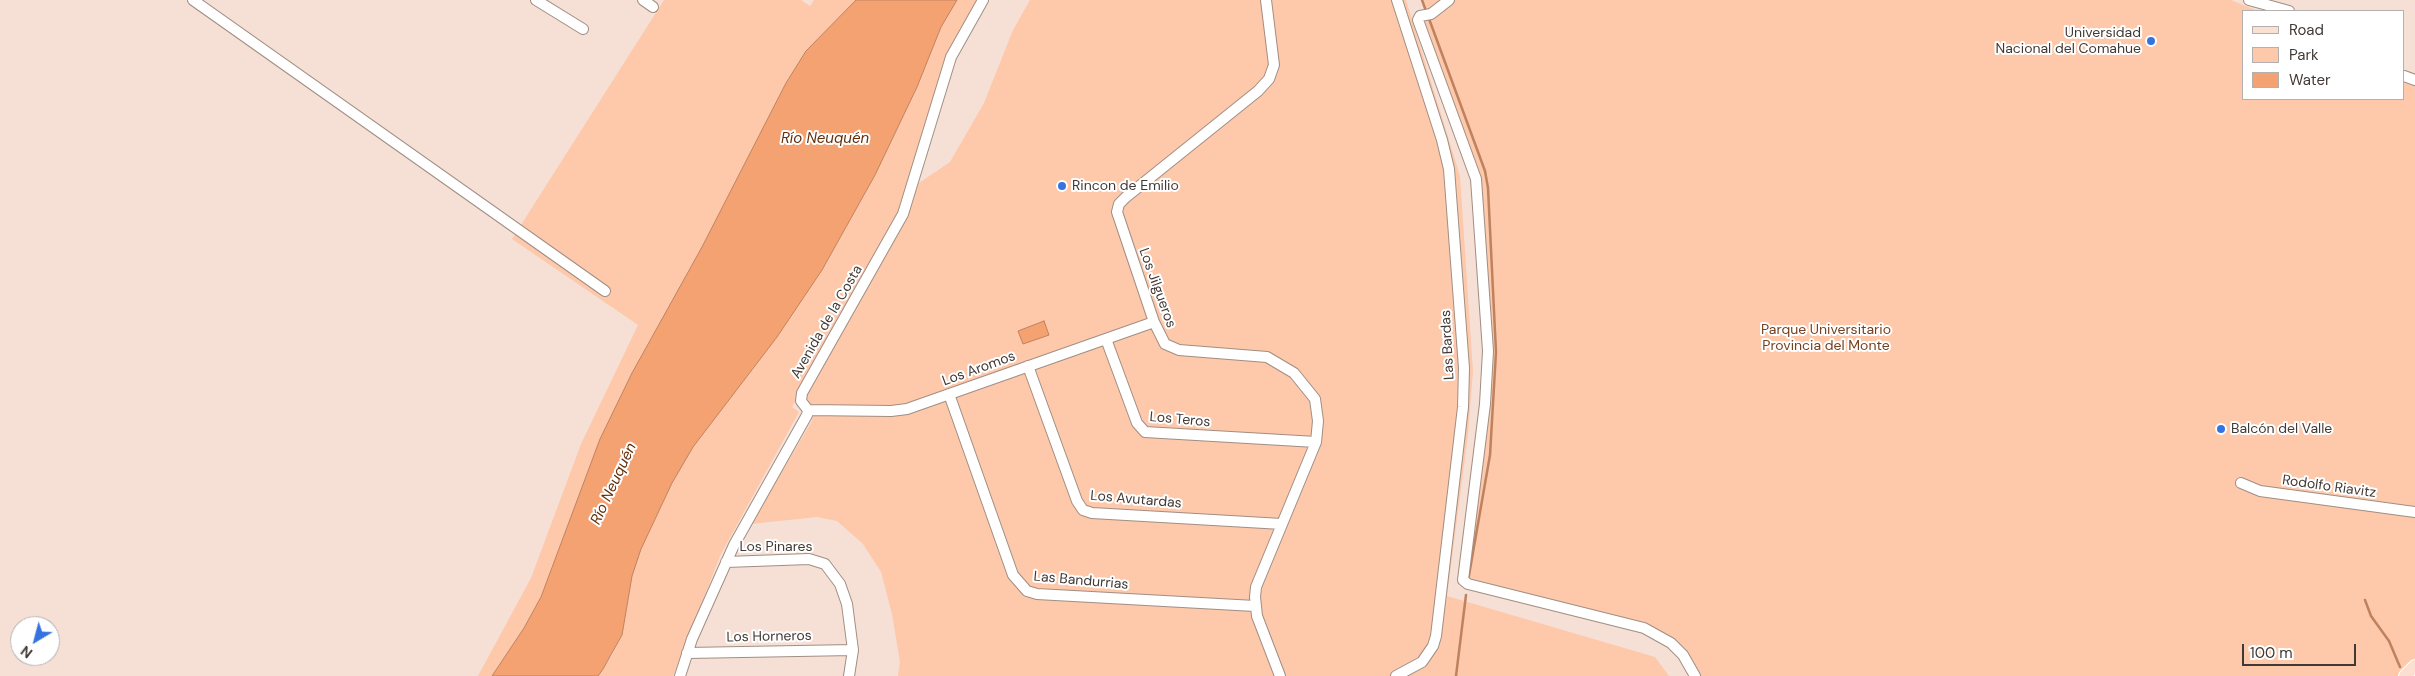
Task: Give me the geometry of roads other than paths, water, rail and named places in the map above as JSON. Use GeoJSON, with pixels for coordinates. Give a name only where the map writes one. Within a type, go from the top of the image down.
{"type":"FeatureCollection","features":[{"type":"Feature","properties":{"kind":"main road"},"geometry":{"type":"LineString","coordinates":[[2405,676],[2415,666]]}},
{"type":"Feature","properties":{"kind":"street"},"geometry":{"type":"LineString","coordinates":[[193,0],[605,291]]}},
{"type":"Feature","properties":{"kind":"street"},"geometry":{"type":"LineString","coordinates":[[536,0],[583,29]]}},
{"type":"Feature","properties":{"kind":"street"},"geometry":{"type":"LineString","coordinates":[[643,0],[654,7]]}},
{"type":"Feature","properties":{"kind":"street","name":"Avenida de la Costa"},"geometry":{"type":"LineString","coordinates":[[808,410],[801,401],[802,394],[903,214],[951,57],[983,0]]}},
{"type":"Feature","properties":{"kind":"street","name":"Los Jilgueros"},"geometry":{"type":"LineString","coordinates":[[1266,0],[1274,65],[1269,79],[1258,92],[1126,197],[1117,208],[1117,216],[1161,339],[1174,349],[1257,354],[1286,366],[1302,381],[1315,399],[1318,421],[1316,442],[1256,588],[1255,606],[1280,676]]}},
{"type":"Feature","properties":{"kind":"street","name":"Las Bardas"},"geometry":{"type":"LineString","coordinates":[[1396,676],[1422,662],[1433,646],[1436,636],[1463,407],[1464,378],[1448,164],[1397,0]]}},
{"type":"Feature","properties":{"kind":"street"},"geometry":{"type":"LineString","coordinates":[[1449,0],[1426,15],[1419,24],[1476,179],[1488,351],[1485,404],[1463,580],[1468,584],[1644,628],[1671,643],[1695,676]]}},
{"type":"Feature","properties":{"kind":"street"},"geometry":{"type":"LineString","coordinates":[[2249,0],[2285,10]]}},
{"type":"Feature","properties":{"kind":"street","name":"Los Aromos"},"geometry":{"type":"LineString","coordinates":[[808,410],[900,410],[1154,322]]}},
{"type":"Feature","properties":{"kind":"street","name":"Los Teros"},"geometry":{"type":"LineString","coordinates":[[1106,338],[1137,424],[1145,432],[1316,442]]}},
{"type":"Feature","properties":{"kind":"street","name":"Los Avutardas"},"geometry":{"type":"LineString","coordinates":[[1028,366],[1077,501],[1083,510],[1282,524]]}},
{"type":"Feature","properties":{"kind":"street","name":"Las Bandurrias"},"geometry":{"type":"LineString","coordinates":[[948,394],[1013,575],[1026,591],[1037,594],[1255,606]]}},
{"type":"Feature","properties":{"kind":"street"},"geometry":{"type":"LineString","coordinates":[[680,676],[686,653],[726,562],[808,410]]}},
{"type":"Feature","properties":{"kind":"street","name":"Rodolfo Riavitz"},"geometry":{"type":"LineString","coordinates":[[2241,483],[2260,491],[2415,512]]}},
{"type":"Feature","properties":{"kind":"street","name":"Los Pinares"},"geometry":{"type":"LineString","coordinates":[[726,562],[809,559],[825,564],[835,576],[844,593],[849,614],[853,650],[849,676]]}},
{"type":"Feature","properties":{"kind":"street","name":"Los Horneros"},"geometry":{"type":"LineString","coordinates":[[686,653],[853,650]]}},
{"type":"Feature","properties":{"kind":"water","name":"Río Neuquén"},"geometry":{"type":"Polygon","coordinates":[[[856,0],[957,0],[941,27],[917,87],[875,175],[822,270],[777,337],[693,447],[672,483],[641,549],[632,576],[622,635],[603,669],[598,676],[492,676],[524,628],[541,597],[600,439],[632,373],[702,247],[786,83],[806,51],[856,0]]]}},
{"type":"Feature","properties":{"kind":"water"},"geometry":{"type":"Polygon","coordinates":[[[1044,321],[1049,335],[1023,344],[1018,331],[1044,321]]]}},
{"type":"Feature","properties":{"kind":"waterway"},"geometry":{"type":"LineString","coordinates":[[1422,0],[1426,11]]}},
{"type":"Feature","properties":{"kind":"waterway"},"geometry":{"type":"LineString","coordinates":[[1428,16],[1485,171],[1488,188],[1496,352],[1490,455],[1468,581]]}},
{"type":"Feature","properties":{"kind":"waterway"},"geometry":{"type":"LineString","coordinates":[[1456,676],[1466,595]]}},
{"type":"Feature","properties":{"kind":"waterway"},"geometry":{"type":"LineString","coordinates":[[2365,600],[2371,616],[2389,641],[2400,667]]}},
{"type":"Feature","properties":{"kind":"place","name":"Universidad Nacional del Comahue"},"geometry":{"type":"Point","coordinates":[2151,41]}},
{"type":"Feature","properties":{"kind":"place","name":"Rincon de Emilio"},"geometry":{"type":"Point","coordinates":[1062,186]}},
{"type":"Feature","properties":{"kind":"place","name":"Balcón del Valle"},"geometry":{"type":"Point","coordinates":[2221,429]}},
{"type":"Feature","properties":{"kind":"park label","name":"Parque Universitario Provincia del Monte"},"geometry":{"type":"Point","coordinates":[1826,338]}}]}
